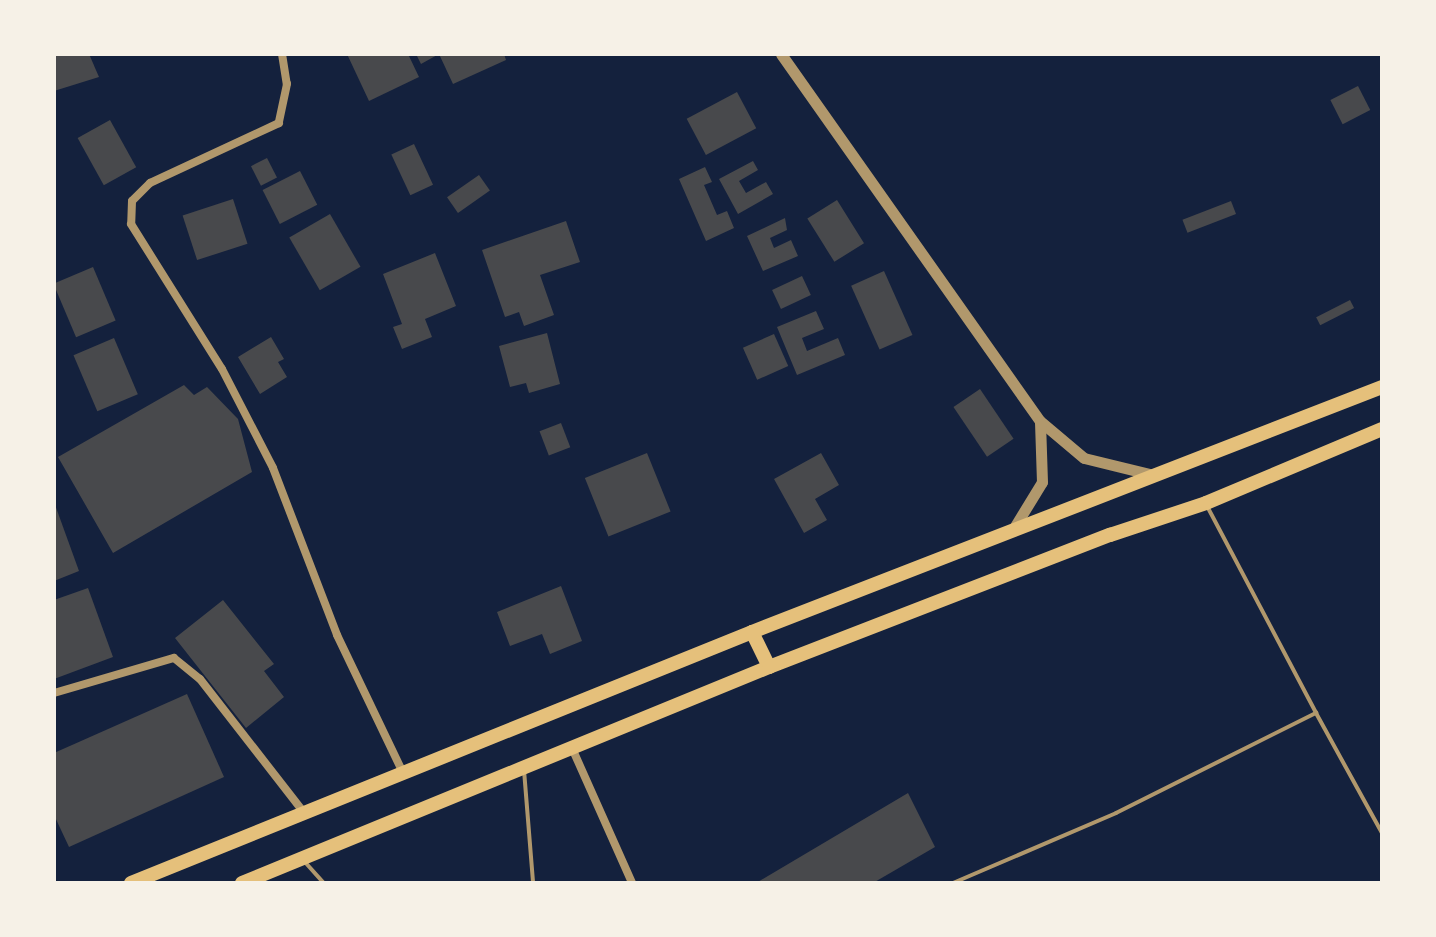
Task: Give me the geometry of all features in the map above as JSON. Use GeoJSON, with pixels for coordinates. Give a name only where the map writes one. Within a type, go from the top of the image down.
{"type":"FeatureCollection","features":[{"type":"Feature","properties":{"kind":"highway"},"geometry":{"type":"LineString","coordinates":[[131,883],[752,632],[1009,535],[1382,387]]}},
{"type":"Feature","properties":{"kind":"highway"},"geometry":{"type":"LineString","coordinates":[[242,883],[304,861],[524,765],[769,667],[1110,535],[1206,503],[1382,429]]}},
{"type":"Feature","properties":{"kind":"highway"},"geometry":{"type":"LineString","coordinates":[[752,632],[769,667]]}},
{"type":"Feature","properties":{"kind":"street"},"geometry":{"type":"LineString","coordinates":[[282,54],[287,84],[279,123],[150,183],[132,201],[131,224],[222,369],[273,468],[337,635],[404,775]]}},
{"type":"Feature","properties":{"kind":"street"},"geometry":{"type":"LineString","coordinates":[[781,54],[1040,421],[1084,458],[1156,476]]}},
{"type":"Feature","properties":{"kind":"street"},"geometry":{"type":"LineString","coordinates":[[1009,535],[1042,482],[1040,421]]}},
{"type":"Feature","properties":{"kind":"street"},"geometry":{"type":"LineString","coordinates":[[54,693],[174,658],[200,679],[305,814]]}},
{"type":"Feature","properties":{"kind":"street"},"geometry":{"type":"LineString","coordinates":[[572,748],[632,883]]}},
{"type":"Feature","properties":{"kind":"lane"},"geometry":{"type":"LineString","coordinates":[[1206,503],[1382,833]]}},
{"type":"Feature","properties":{"kind":"lane"},"geometry":{"type":"LineString","coordinates":[[953,883],[1116,813],[1316,713]]}},
{"type":"Feature","properties":{"kind":"lane"},"geometry":{"type":"LineString","coordinates":[[524,765],[533,883]]}},
{"type":"Feature","properties":{"kind":"lane"},"geometry":{"type":"LineString","coordinates":[[304,861],[324,883]]}},
{"type":"Feature","properties":{"kind":"building"},"geometry":{"type":"Polygon","coordinates":[[[54,54],[89,54],[99,77],[54,91],[54,54]]]}},
{"type":"Feature","properties":{"kind":"building"},"geometry":{"type":"Polygon","coordinates":[[[347,54],[408,54],[419,77],[369,101],[347,54]]]}},
{"type":"Feature","properties":{"kind":"building"},"geometry":{"type":"Polygon","coordinates":[[[416,54],[439,54],[421,64],[416,54]]]}},
{"type":"Feature","properties":{"kind":"building"},"geometry":{"type":"Polygon","coordinates":[[[439,54],[504,54],[506,60],[453,84],[439,54]]]}},
{"type":"Feature","properties":{"kind":"building"},"geometry":{"type":"Polygon","coordinates":[[[1358,86],[1370,110],[1343,124],[1330,100],[1358,86]]]}},
{"type":"Feature","properties":{"kind":"building"},"geometry":{"type":"Polygon","coordinates":[[[737,92],[756,128],[706,155],[687,119],[737,92]]]}},
{"type":"Feature","properties":{"kind":"building"},"geometry":{"type":"Polygon","coordinates":[[[110,120],[136,167],[104,185],[78,138],[110,120]]]}},
{"type":"Feature","properties":{"kind":"building"},"geometry":{"type":"Polygon","coordinates":[[[414,144],[433,185],[410,195],[391,155],[414,144]]]}},
{"type":"Feature","properties":{"kind":"building"},"geometry":{"type":"Polygon","coordinates":[[[267,158],[277,178],[261,186],[251,166],[267,158]]]}},
{"type":"Feature","properties":{"kind":"building"},"geometry":{"type":"Polygon","coordinates":[[[753,161],[758,170],[739,181],[746,193],[766,182],[773,194],[738,214],[719,179],[753,161]]]}},
{"type":"Feature","properties":{"kind":"building"},"geometry":{"type":"Polygon","coordinates":[[[705,167],[712,182],[704,185],[717,215],[727,211],[734,228],[706,241],[679,179],[705,167]]]}},
{"type":"Feature","properties":{"kind":"building"},"geometry":{"type":"Polygon","coordinates":[[[300,171],[317,205],[280,224],[263,190],[300,171]]]}},
{"type":"Feature","properties":{"kind":"building"},"geometry":{"type":"Polygon","coordinates":[[[479,175],[490,191],[458,213],[447,197],[479,175]]]}},
{"type":"Feature","properties":{"kind":"building"},"geometry":{"type":"Polygon","coordinates":[[[233,199],[248,244],[197,260],[183,215],[233,199]]]}},
{"type":"Feature","properties":{"kind":"building"},"geometry":{"type":"Polygon","coordinates":[[[837,200],[864,243],[834,262],[807,219],[837,200]]]}},
{"type":"Feature","properties":{"kind":"building"},"geometry":{"type":"Polygon","coordinates":[[[1231,201],[1236,214],[1187,233],[1182,220],[1231,201]]]}},
{"type":"Feature","properties":{"kind":"building"},"geometry":{"type":"Polygon","coordinates":[[[330,214],[360,267],[320,290],[289,237],[330,214]]]}},
{"type":"Feature","properties":{"kind":"building"},"geometry":{"type":"Polygon","coordinates":[[[785,218],[787,230],[770,238],[774,248],[791,240],[798,256],[763,271],[747,236],[785,218]]]}},
{"type":"Feature","properties":{"kind":"building"},"geometry":{"type":"Polygon","coordinates":[[[566,221],[580,262],[540,275],[554,315],[524,326],[519,312],[505,317],[482,250],[566,221]]]}},
{"type":"Feature","properties":{"kind":"building"},"geometry":{"type":"Polygon","coordinates":[[[435,253],[456,306],[425,319],[432,337],[402,349],[393,327],[402,324],[383,274],[435,253]]]}},
{"type":"Feature","properties":{"kind":"building"},"geometry":{"type":"Polygon","coordinates":[[[93,267],[116,320],[76,337],[54,284],[93,267]]]}},
{"type":"Feature","properties":{"kind":"building"},"geometry":{"type":"Polygon","coordinates":[[[884,271],[912,335],[880,350],[851,286],[884,271]]]}},
{"type":"Feature","properties":{"kind":"building"},"geometry":{"type":"Polygon","coordinates":[[[802,276],[811,295],[781,309],[772,290],[802,276]]]}},
{"type":"Feature","properties":{"kind":"building"},"geometry":{"type":"Polygon","coordinates":[[[1350,300],[1354,308],[1320,325],[1316,317],[1350,300]]]}},
{"type":"Feature","properties":{"kind":"building"},"geometry":{"type":"Polygon","coordinates":[[[816,311],[824,329],[802,338],[807,351],[838,338],[845,355],[797,375],[777,327],[816,311]]]}},
{"type":"Feature","properties":{"kind":"building"},"geometry":{"type":"Polygon","coordinates":[[[547,333],[560,384],[529,393],[526,383],[510,387],[499,346],[547,333]]]}},
{"type":"Feature","properties":{"kind":"building"},"geometry":{"type":"Polygon","coordinates":[[[774,334],[788,366],[757,380],[743,348],[774,334]]]}},
{"type":"Feature","properties":{"kind":"building"},"geometry":{"type":"Polygon","coordinates":[[[271,337],[284,359],[278,362],[287,377],[260,394],[238,357],[271,337]]]}},
{"type":"Feature","properties":{"kind":"building"},"geometry":{"type":"Polygon","coordinates":[[[114,338],[138,394],[97,411],[73,355],[114,338]]]}},
{"type":"Feature","properties":{"kind":"building"},"geometry":{"type":"Polygon","coordinates":[[[184,385],[194,395],[207,387],[238,419],[252,472],[113,553],[58,457],[184,385]]]}},
{"type":"Feature","properties":{"kind":"building"},"geometry":{"type":"Polygon","coordinates":[[[980,389],[1014,439],[987,457],[953,407],[980,389]]]}},
{"type":"Feature","properties":{"kind":"building"},"geometry":{"type":"Polygon","coordinates":[[[561,423],[570,447],[549,456],[540,431],[561,423]]]}},
{"type":"Feature","properties":{"kind":"building"},"geometry":{"type":"Polygon","coordinates":[[[647,453],[671,511],[608,537],[585,478],[647,453]]]}},
{"type":"Feature","properties":{"kind":"building"},"geometry":{"type":"Polygon","coordinates":[[[821,453],[839,485],[815,499],[827,520],[804,533],[774,479],[821,453]]]}},
{"type":"Feature","properties":{"kind":"building"},"geometry":{"type":"Polygon","coordinates":[[[54,502],[79,571],[54,581],[54,502]]]}},
{"type":"Feature","properties":{"kind":"building"},"geometry":{"type":"Polygon","coordinates":[[[561,586],[582,641],[550,654],[542,634],[510,646],[497,612],[561,586]]]}},
{"type":"Feature","properties":{"kind":"building"},"geometry":{"type":"Polygon","coordinates":[[[88,588],[113,657],[54,679],[54,600],[88,588]]]}},
{"type":"Feature","properties":{"kind":"building"},"geometry":{"type":"Polygon","coordinates":[[[223,600],[274,664],[264,671],[284,697],[246,728],[175,638],[223,600]]]}},
{"type":"Feature","properties":{"kind":"building"},"geometry":{"type":"Polygon","coordinates":[[[187,694],[224,777],[69,847],[54,815],[54,753],[187,694]]]}},
{"type":"Feature","properties":{"kind":"building"},"geometry":{"type":"Polygon","coordinates":[[[908,793],[935,847],[873,883],[756,883],[908,793]]]}}]}
